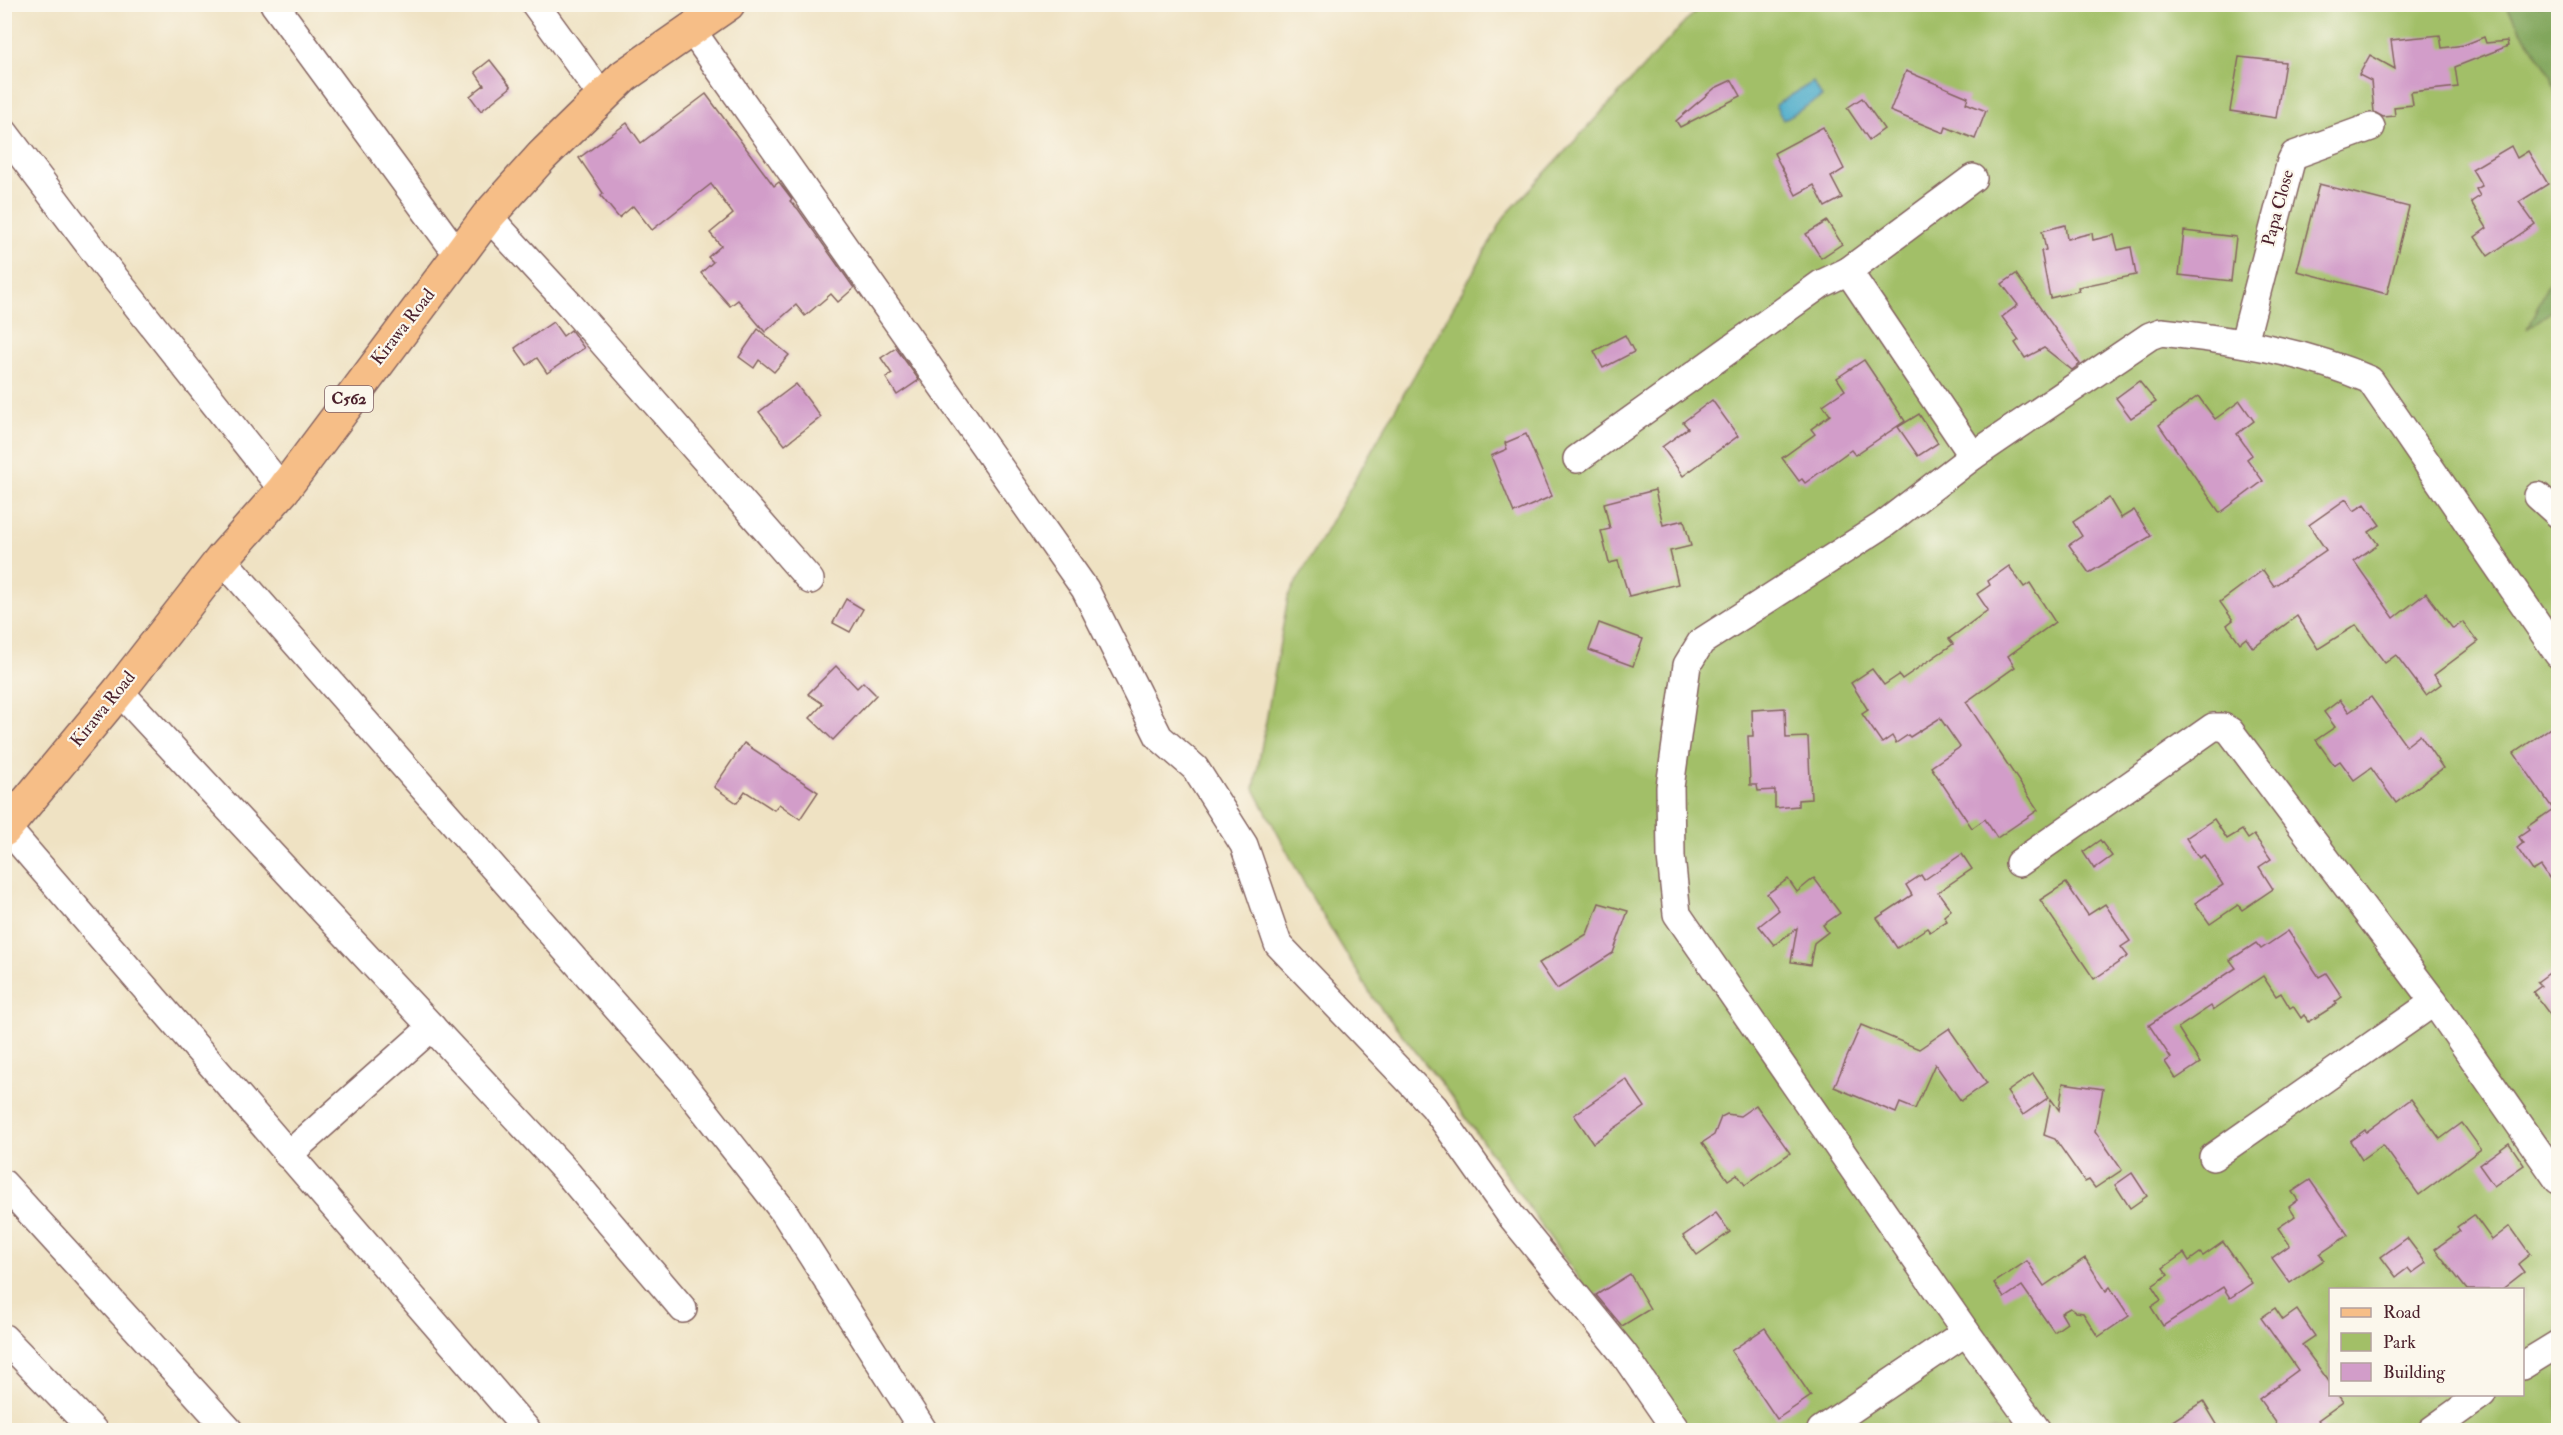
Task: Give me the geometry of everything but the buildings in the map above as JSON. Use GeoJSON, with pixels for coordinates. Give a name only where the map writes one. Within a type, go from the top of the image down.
{"type":"FeatureCollection","features":[{"type":"Feature","properties":{"kind":"main road","name":"Kirawa Road"},"geometry":{"type":"LineString","coordinates":[[5,828],[119,691],[222,558],[283,490],[377,361],[459,256],[468,239],[488,216],[542,156],[624,75],[728,4]]}},
{"type":"Feature","properties":{"kind":"street"},"geometry":{"type":"LineString","coordinates":[[274,4],[459,256]]}},
{"type":"Feature","properties":{"kind":"street"},"geometry":{"type":"LineString","coordinates":[[536,4],[602,96]]}},
{"type":"Feature","properties":{"kind":"street"},"geometry":{"type":"LineString","coordinates":[[692,29],[1085,589],[1159,737],[1195,768],[1244,845],[1278,945],[1434,1107],[1511,1216],[1623,1353],[1676,1431]]}},
{"type":"Feature","properties":{"kind":"street","name":"Papa Close"},"geometry":{"type":"LineString","coordinates":[[2244,342],[2290,161],[2294,155],[2371,126]]}},
{"type":"Feature","properties":{"kind":"street"},"geometry":{"type":"LineString","coordinates":[[4,132],[103,263],[283,490]]}},
{"type":"Feature","properties":{"kind":"street"},"geometry":{"type":"LineString","coordinates":[[1577,459],[1821,284],[1848,271],[1973,178]]}},
{"type":"Feature","properties":{"kind":"street"},"geometry":{"type":"LineString","coordinates":[[488,216],[570,304],[810,580]]}},
{"type":"Feature","properties":{"kind":"street"},"geometry":{"type":"LineString","coordinates":[[1848,271],[1973,456]]}},
{"type":"Feature","properties":{"kind":"street"},"geometry":{"type":"LineString","coordinates":[[2037,1431],[1677,914],[1671,857],[1670,787],[1687,665],[1701,642],[1883,525],[1973,456],[2150,336],[2161,332],[2244,342],[2343,368],[2370,380],[2559,654]]}},
{"type":"Feature","properties":{"kind":"street"},"geometry":{"type":"LineString","coordinates":[[2538,496],[2559,514]]}},
{"type":"Feature","properties":{"kind":"street"},"geometry":{"type":"LineString","coordinates":[[222,558],[681,1081],[784,1212],[923,1431]]}},
{"type":"Feature","properties":{"kind":"street"},"geometry":{"type":"LineString","coordinates":[[119,691],[563,1168],[683,1310]]}},
{"type":"Feature","properties":{"kind":"street"},"geometry":{"type":"LineString","coordinates":[[2019,863],[2213,727],[2223,727],[2230,731],[2434,1002],[2559,1180]]}},
{"type":"Feature","properties":{"kind":"street"},"geometry":{"type":"LineString","coordinates":[[5,828],[527,1431]]}},
{"type":"Feature","properties":{"kind":"street"},"geometry":{"type":"LineString","coordinates":[[2213,1157],[2434,1002]]}},
{"type":"Feature","properties":{"kind":"street"},"geometry":{"type":"LineString","coordinates":[[288,1155],[432,1027]]}},
{"type":"Feature","properties":{"kind":"street"},"geometry":{"type":"LineString","coordinates":[[4,1184],[229,1431]]}},
{"type":"Feature","properties":{"kind":"street"},"geometry":{"type":"LineString","coordinates":[[1821,1431],[1966,1332]]}},
{"type":"Feature","properties":{"kind":"street"},"geometry":{"type":"LineString","coordinates":[[4,1338],[93,1431]]}},
{"type":"Feature","properties":{"kind":"street"},"geometry":{"type":"LineString","coordinates":[[2524,1365],[2559,1344]]}},
{"type":"Feature","properties":{"kind":"street"},"geometry":{"type":"LineString","coordinates":[[2432,1431],[2480,1396]]}},
{"type":"Feature","properties":{"kind":"green space"},"geometry":{"type":"Polygon","coordinates":[[[1701,5],[2558,5],[2558,1430],[1685,1430],[1447,1091],[1373,998],[1308,891],[1254,789],[1288,597],[1505,216],[1701,5]]]}},
{"type":"Feature","properties":{"kind":"green space"},"geometry":{"type":"Polygon","coordinates":[[[2505,5],[2558,5],[2558,103],[2551,75],[2505,5]]]}},
{"type":"Feature","properties":{"kind":"green space"},"geometry":{"type":"Polygon","coordinates":[[[2558,263],[2558,306],[2527,329],[2558,263]]]}},
{"type":"Feature","properties":{"kind":"water"},"geometry":{"type":"Polygon","coordinates":[[[1813,82],[1822,97],[1783,120],[1775,105],[1813,82]]]}}]}
